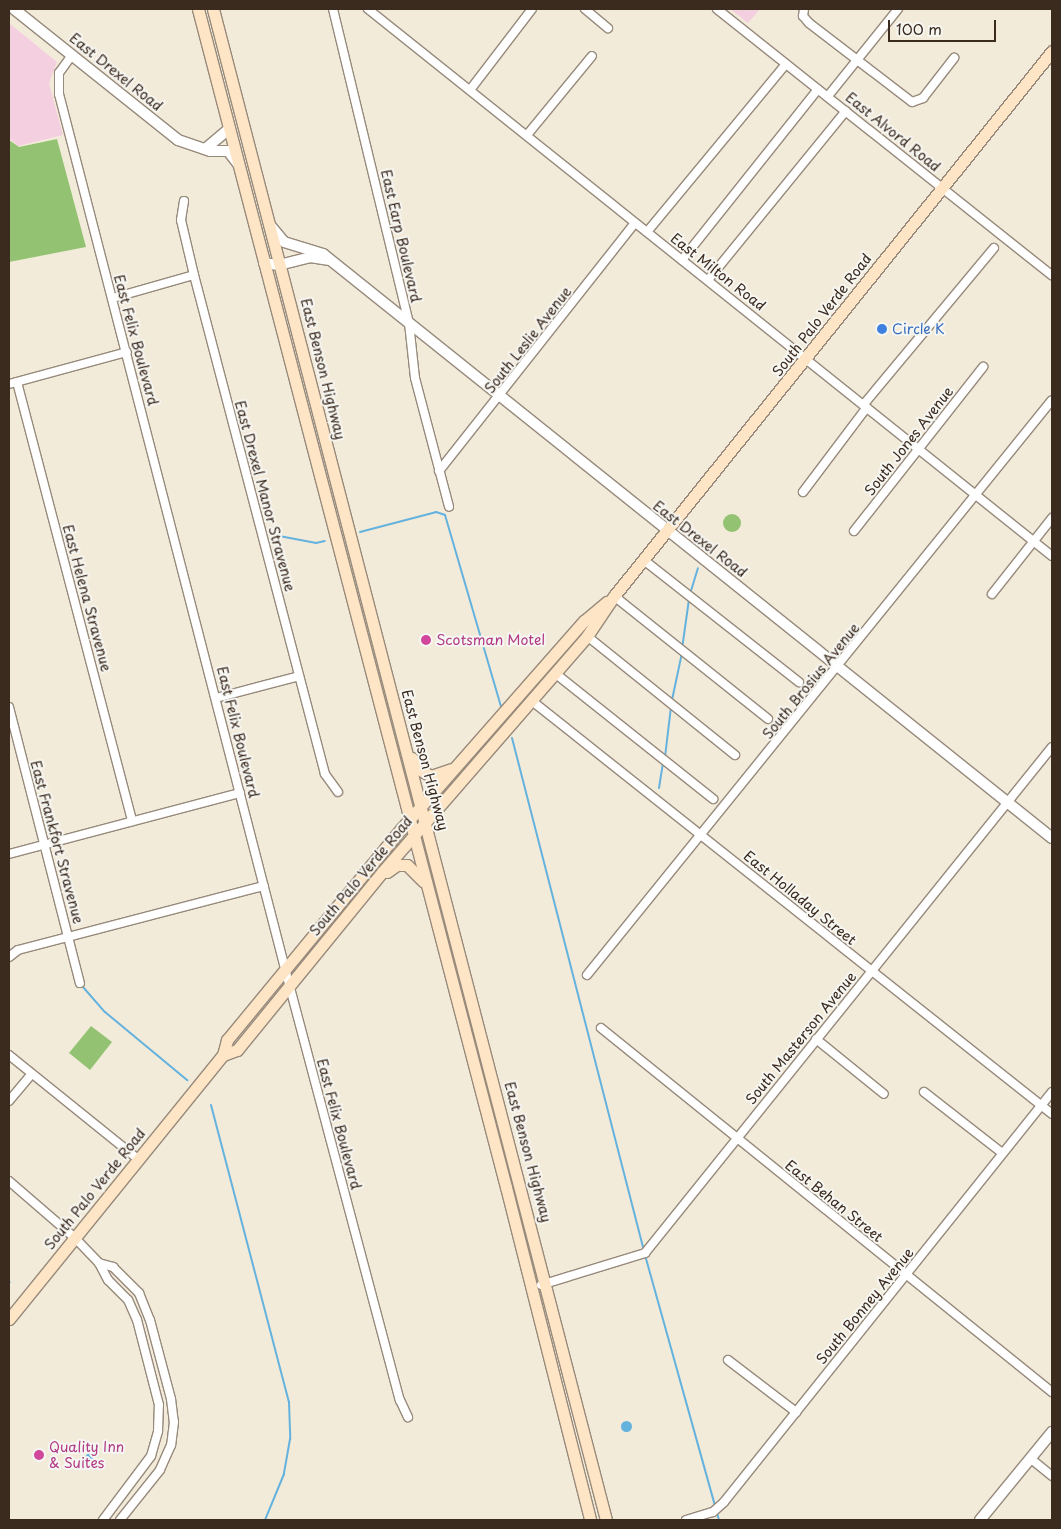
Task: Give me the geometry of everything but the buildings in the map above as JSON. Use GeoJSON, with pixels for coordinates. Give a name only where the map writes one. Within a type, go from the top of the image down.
{"type":"FeatureCollection","features":[{"type":"Feature","properties":{"kind":"main road"},"geometry":{"type":"LineString","coordinates":[[198,9],[481,1091],[590,1520]]}},
{"type":"Feature","properties":{"kind":"main road","name":"East Benson Highway"},"geometry":{"type":"LineString","coordinates":[[213,9],[547,1283],[606,1520]]}},
{"type":"Feature","properties":{"kind":"main road","name":"South Palo Verde Road"},"geometry":{"type":"LineString","coordinates":[[223,1055],[237,1050],[375,880],[556,674],[587,636],[614,596],[669,532],[1052,51]]}},
{"type":"Feature","properties":{"kind":"main road","name":"South Palo Verde Road"},"geometry":{"type":"LineString","coordinates":[[9,1319],[223,1055],[227,1040],[285,968],[455,766],[584,621],[614,596]]}},
{"type":"Feature","properties":{"kind":"main road"},"geometry":{"type":"LineString","coordinates":[[404,740],[424,774],[442,774],[455,766]]}},
{"type":"Feature","properties":{"kind":"main road"},"geometry":{"type":"LineString","coordinates":[[375,880],[397,865],[407,865],[420,875],[428,890]]}},
{"type":"Feature","properties":{"kind":"main road"},"geometry":{"type":"LineString","coordinates":[[481,1091],[495,1085]]}},
{"type":"Feature","properties":{"kind":"street","name":"East Drexel Road"},"geometry":{"type":"LineString","coordinates":[[14,9],[178,140],[206,149],[228,151],[238,164]]}},
{"type":"Feature","properties":{"kind":"street","name":"East Earp Boulevard"},"geometry":{"type":"LineString","coordinates":[[333,9],[409,323],[415,378],[449,507]]}},
{"type":"Feature","properties":{"kind":"street","name":"East Milton Road"},"geometry":{"type":"LineString","coordinates":[[368,9],[1052,556]]}},
{"type":"Feature","properties":{"kind":"street"},"geometry":{"type":"LineString","coordinates":[[470,90],[532,9]]}},
{"type":"Feature","properties":{"kind":"street"},"geometry":{"type":"LineString","coordinates":[[585,9],[608,28]]}},
{"type":"Feature","properties":{"kind":"street","name":"East Alvord Road"},"geometry":{"type":"LineString","coordinates":[[717,9],[1052,275]]}},
{"type":"Feature","properties":{"kind":"street"},"geometry":{"type":"LineString","coordinates":[[828,96],[898,9]]}},
{"type":"Feature","properties":{"kind":"street"},"geometry":{"type":"LineString","coordinates":[[801,13],[856,61],[916,106],[954,58]]}},
{"type":"Feature","properties":{"kind":"street","name":"East Felix Boulevard"},"geometry":{"type":"LineString","coordinates":[[72,55],[59,73],[57,86],[289,984],[400,1400],[408,1417]]}},
{"type":"Feature","properties":{"kind":"street"},"geometry":{"type":"LineString","coordinates":[[527,135],[592,56]]}},
{"type":"Feature","properties":{"kind":"street"},"geometry":{"type":"LineString","coordinates":[[647,232],[786,64]]}},
{"type":"Feature","properties":{"kind":"street"},"geometry":{"type":"LineString","coordinates":[[682,260],[818,89]]}},
{"type":"Feature","properties":{"kind":"street"},"geometry":{"type":"LineString","coordinates":[[708,280],[846,111]]}},
{"type":"Feature","properties":{"kind":"street"},"geometry":{"type":"LineString","coordinates":[[206,149],[229,129]]}},
{"type":"Feature","properties":{"kind":"street","name":"East Drexel Manor Stravenue"},"geometry":{"type":"LineString","coordinates":[[184,202],[181,220],[194,275],[325,774],[338,792]]}},
{"type":"Feature","properties":{"kind":"street","name":"East Drexel Road"},"geometry":{"type":"LineString","coordinates":[[268,223],[284,242],[314,249],[331,260],[499,397],[839,665],[1052,838]]}},
{"type":"Feature","properties":{"kind":"street","name":"South Leslie Avenue"},"geometry":{"type":"LineString","coordinates":[[439,471],[635,223]]}},
{"type":"Feature","properties":{"kind":"street"},"geometry":{"type":"LineString","coordinates":[[803,492],[865,405],[994,248]]}},
{"type":"Feature","properties":{"kind":"street"},"geometry":{"type":"LineString","coordinates":[[264,263],[279,265],[310,257],[331,260]]}},
{"type":"Feature","properties":{"kind":"street"},"geometry":{"type":"LineString","coordinates":[[113,298],[194,275]]}},
{"type":"Feature","properties":{"kind":"street"},"geometry":{"type":"LineString","coordinates":[[13,383],[127,352]]}},
{"type":"Feature","properties":{"kind":"street","name":"South Jones Avenue"},"geometry":{"type":"LineString","coordinates":[[854,531],[983,368]]}},
{"type":"Feature","properties":{"kind":"street","name":"East Helena Stravenue"},"geometry":{"type":"LineString","coordinates":[[13,383],[132,821]]}},
{"type":"Feature","properties":{"kind":"street","name":"South Brosius Avenue"},"geometry":{"type":"LineString","coordinates":[[587,975],[702,836],[1052,400]]}},
{"type":"Feature","properties":{"kind":"street"},"geometry":{"type":"LineString","coordinates":[[992,594],[1052,518]]}},
{"type":"Feature","properties":{"kind":"street"},"geometry":{"type":"LineString","coordinates":[[645,561],[799,682]]}},
{"type":"Feature","properties":{"kind":"street"},"geometry":{"type":"LineString","coordinates":[[614,596],[768,719]]}},
{"type":"Feature","properties":{"kind":"street"},"geometry":{"type":"LineString","coordinates":[[587,636],[736,755]]}},
{"type":"Feature","properties":{"kind":"street"},"geometry":{"type":"LineString","coordinates":[[556,674],[713,799]]}},
{"type":"Feature","properties":{"kind":"street"},"geometry":{"type":"LineString","coordinates":[[216,698],[299,676]]}},
{"type":"Feature","properties":{"kind":"street","name":"East Holladay Street"},"geometry":{"type":"LineString","coordinates":[[532,701],[1052,1114]]}},
{"type":"Feature","properties":{"kind":"street","name":"East Frankfort Stravenue"},"geometry":{"type":"LineString","coordinates":[[9,708],[80,983]]}},
{"type":"Feature","properties":{"kind":"street","name":"South Masterson Avenue"},"geometry":{"type":"LineString","coordinates":[[532,1288],[644,1253],[1009,803],[1052,747]]}},
{"type":"Feature","properties":{"kind":"street"},"geometry":{"type":"LineString","coordinates":[[9,854],[240,793]]}},
{"type":"Feature","properties":{"kind":"street"},"geometry":{"type":"LineString","coordinates":[[9,957],[18,950],[264,886]]}},
{"type":"Feature","properties":{"kind":"street","name":"East Behan Street"},"geometry":{"type":"LineString","coordinates":[[601,1028],[736,1139],[1052,1392]]}},
{"type":"Feature","properties":{"kind":"street"},"geometry":{"type":"LineString","coordinates":[[816,1039],[884,1094]]}},
{"type":"Feature","properties":{"kind":"street"},"geometry":{"type":"LineString","coordinates":[[9,1055],[139,1160]]}},
{"type":"Feature","properties":{"kind":"street"},"geometry":{"type":"LineString","coordinates":[[9,1101],[32,1074]]}},
{"type":"Feature","properties":{"kind":"street"},"geometry":{"type":"LineString","coordinates":[[924,1092],[1002,1154]]}},
{"type":"Feature","properties":{"kind":"street","name":"South Bonney Avenue"},"geometry":{"type":"LineString","coordinates":[[686,1520],[713,1512],[724,1502],[907,1276],[1052,1092]]}},
{"type":"Feature","properties":{"kind":"street"},"geometry":{"type":"LineString","coordinates":[[9,1182],[75,1238],[99,1263],[108,1280],[128,1300],[142,1340],[159,1405],[158,1431],[151,1456],[103,1520]]}},
{"type":"Feature","properties":{"kind":"street"},"geometry":{"type":"LineString","coordinates":[[99,1263],[113,1267],[139,1293],[154,1333],[174,1422],[171,1445],[160,1470],[120,1520]]}},
{"type":"Feature","properties":{"kind":"street"},"geometry":{"type":"LineString","coordinates":[[142,1340],[154,1333]]}},
{"type":"Feature","properties":{"kind":"street"},"geometry":{"type":"LineString","coordinates":[[728,1360],[796,1412]]}},
{"type":"Feature","properties":{"kind":"street"},"geometry":{"type":"LineString","coordinates":[[980,1520],[1052,1432]]}},
{"type":"Feature","properties":{"kind":"street"},"geometry":{"type":"LineString","coordinates":[[1031,1459],[1052,1476]]}},
{"type":"Feature","properties":{"kind":"street"},"geometry":{"type":"LineString","coordinates":[[132,1483],[142,1492]]}},
{"type":"Feature","properties":{"kind":"shaded area"},"geometry":{"type":"Polygon","coordinates":[[[730,9],[760,9],[748,23],[730,9]]]}},
{"type":"Feature","properties":{"kind":"shaded area"},"geometry":{"type":"Polygon","coordinates":[[[9,23],[57,62],[49,83],[63,135],[18,146],[9,138],[9,23]]]}},
{"type":"Feature","properties":{"kind":"green space"},"geometry":{"type":"Polygon","coordinates":[[[57,139],[86,247],[9,262],[9,140],[19,147],[57,139]]]}},
{"type":"Feature","properties":{"kind":"green space"},"geometry":{"type":"Polygon","coordinates":[[[732,514],[738,517],[741,523],[738,529],[732,532],[726,529],[723,523],[726,517],[732,514]]]}},
{"type":"Feature","properties":{"kind":"green space"},"geometry":{"type":"Polygon","coordinates":[[[91,1026],[112,1042],[90,1070],[69,1053],[91,1026]]]}},
{"type":"Feature","properties":{"kind":"water"},"geometry":{"type":"Polygon","coordinates":[[[624,1421],[628,1421],[631,1426],[630,1430],[624,1431],[621,1428],[621,1424],[624,1421]]]}},
{"type":"Feature","properties":{"kind":"water"},"geometry":{"type":"Polygon","coordinates":[[[89,1452],[94,1459],[82,1468],[78,1465],[89,1452]]]}},
{"type":"Feature","properties":{"kind":"waterway"},"geometry":{"type":"LineString","coordinates":[[360,532],[436,512],[445,515],[501,707]]}},
{"type":"Feature","properties":{"kind":"waterway"},"geometry":{"type":"LineString","coordinates":[[274,535],[316,543],[325,541]]}},
{"type":"Feature","properties":{"kind":"waterway"},"geometry":{"type":"LineString","coordinates":[[690,594],[698,568]]}},
{"type":"Feature","properties":{"kind":"waterway"},"geometry":{"type":"LineString","coordinates":[[682,649],[689,599]]}},
{"type":"Feature","properties":{"kind":"waterway"},"geometry":{"type":"LineString","coordinates":[[672,700],[682,653]]}},
{"type":"Feature","properties":{"kind":"waterway"},"geometry":{"type":"LineString","coordinates":[[665,757],[671,707]]}},
{"type":"Feature","properties":{"kind":"waterway"},"geometry":{"type":"LineString","coordinates":[[512,738],[644,1251]]}},
{"type":"Feature","properties":{"kind":"waterway"},"geometry":{"type":"LineString","coordinates":[[659,788],[663,764]]}},
{"type":"Feature","properties":{"kind":"waterway"},"geometry":{"type":"LineString","coordinates":[[83,987],[105,1012],[187,1080]]}},
{"type":"Feature","properties":{"kind":"waterway"},"geometry":{"type":"LineString","coordinates":[[211,1105],[289,1402],[290,1439],[284,1474],[265,1520]]}},
{"type":"Feature","properties":{"kind":"waterway"},"geometry":{"type":"LineString","coordinates":[[645,1255],[715,1506]]}},
{"type":"Feature","properties":{"kind":"waterway"},"geometry":{"type":"LineString","coordinates":[[717,1513],[719,1520]]}},
{"type":"Feature","properties":{"kind":"place","name":"Circle K"},"geometry":{"type":"Point","coordinates":[882,329]}},
{"type":"Feature","properties":{"kind":"place","name":"Scotsman Motel"},"geometry":{"type":"Point","coordinates":[426,640]}},
{"type":"Feature","properties":{"kind":"place","name":"Quality Inn & Suites"},"geometry":{"type":"Point","coordinates":[39,1455]}}]}
